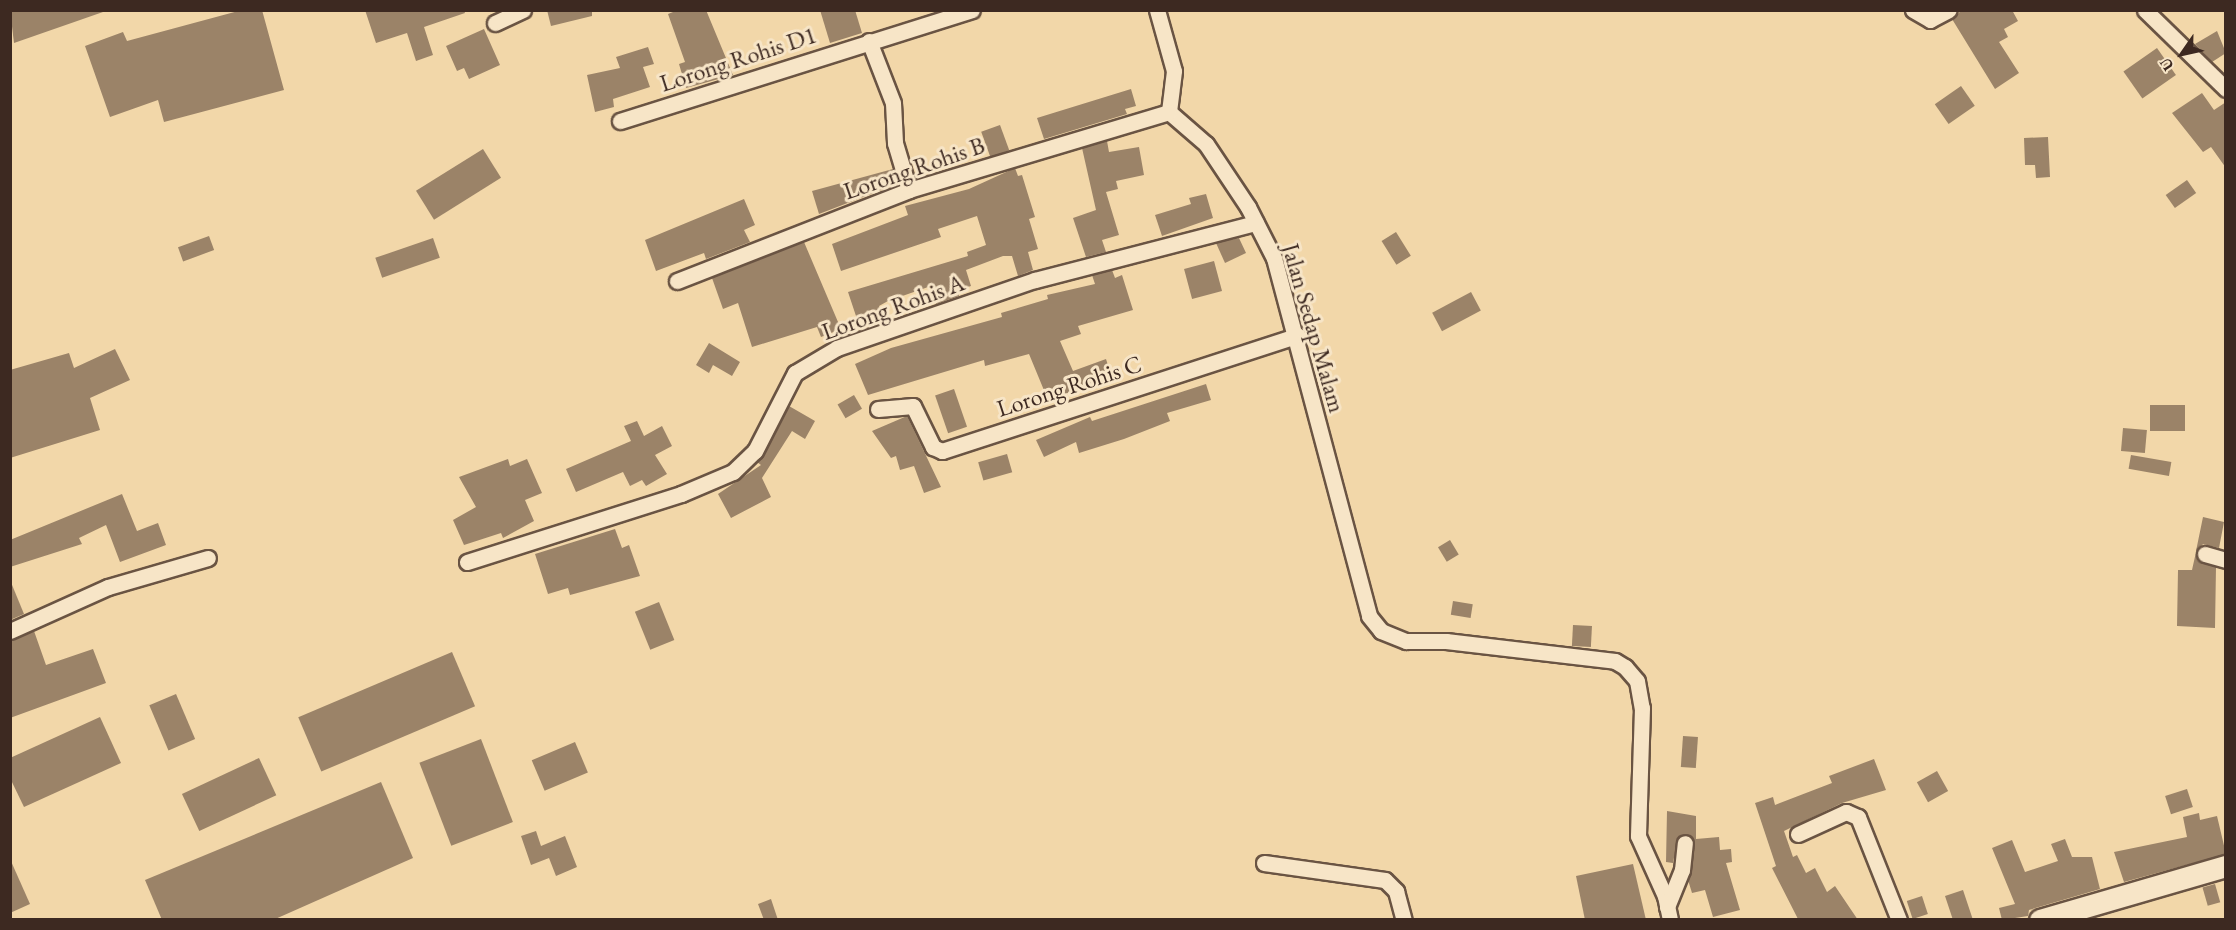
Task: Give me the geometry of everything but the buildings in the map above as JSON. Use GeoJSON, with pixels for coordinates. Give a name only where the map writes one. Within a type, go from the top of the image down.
{"type":"FeatureCollection","features":[{"type":"Feature","properties":{"kind":"main road"},"geometry":{"type":"LineString","coordinates":[[2040,920],[2080,913],[2226,866]]}},
{"type":"Feature","properties":{"kind":"street"},"geometry":{"type":"LineString","coordinates":[[495,22],[523,10]]}},
{"type":"Feature","properties":{"kind":"street","name":"Lorong Rohis D1"},"geometry":{"type":"LineString","coordinates":[[620,121],[972,10]]}},
{"type":"Feature","properties":{"kind":"street"},"geometry":{"type":"LineString","coordinates":[[1157,10],[1173,71],[1169,112]]}},
{"type":"Feature","properties":{"kind":"street"},"geometry":{"type":"LineString","coordinates":[[1914,10],[1930,20],[1949,10]]}},
{"type":"Feature","properties":{"kind":"street"},"geometry":{"type":"LineString","coordinates":[[2145,10],[2226,89]]}},
{"type":"Feature","properties":{"kind":"street"},"geometry":{"type":"LineString","coordinates":[[869,41],[893,103],[895,143],[909,190]]}},
{"type":"Feature","properties":{"kind":"street","name":"Lorong Rohis B"},"geometry":{"type":"LineString","coordinates":[[677,280],[909,190],[1169,112]]}},
{"type":"Feature","properties":{"kind":"street","name":"Jalan Sedap Malam"},"geometry":{"type":"LineString","coordinates":[[1169,112],[1206,144],[1256,223],[1274,258],[1298,335],[1369,616],[1381,631],[1406,641],[1457,642],[1615,662],[1625,667],[1637,681],[1642,708],[1638,836],[1668,913]]}},
{"type":"Feature","properties":{"kind":"street","name":"Lorong Rohis A"},"geometry":{"type":"LineString","coordinates":[[467,562],[681,494],[733,472],[755,451],[795,373],[837,348],[1035,280],[1256,223]]}},
{"type":"Feature","properties":{"kind":"street","name":"Lorong Rohis C"},"geometry":{"type":"LineString","coordinates":[[878,409],[913,406],[933,447],[942,451],[1298,335]]}},
{"type":"Feature","properties":{"kind":"street"},"geometry":{"type":"LineString","coordinates":[[2205,554],[2226,560]]}},
{"type":"Feature","properties":{"kind":"street"},"geometry":{"type":"LineString","coordinates":[[10,632],[108,587],[208,558]]}},
{"type":"Feature","properties":{"kind":"street"},"geometry":{"type":"LineString","coordinates":[[1798,834],[1846,812],[1858,817],[1899,920]]}},
{"type":"Feature","properties":{"kind":"street"},"geometry":{"type":"LineString","coordinates":[[1668,913],[1682,870],[1685,843]]}},
{"type":"Feature","properties":{"kind":"street"},"geometry":{"type":"LineString","coordinates":[[1264,863],[1385,880],[1396,891],[1404,920]]}}]}
